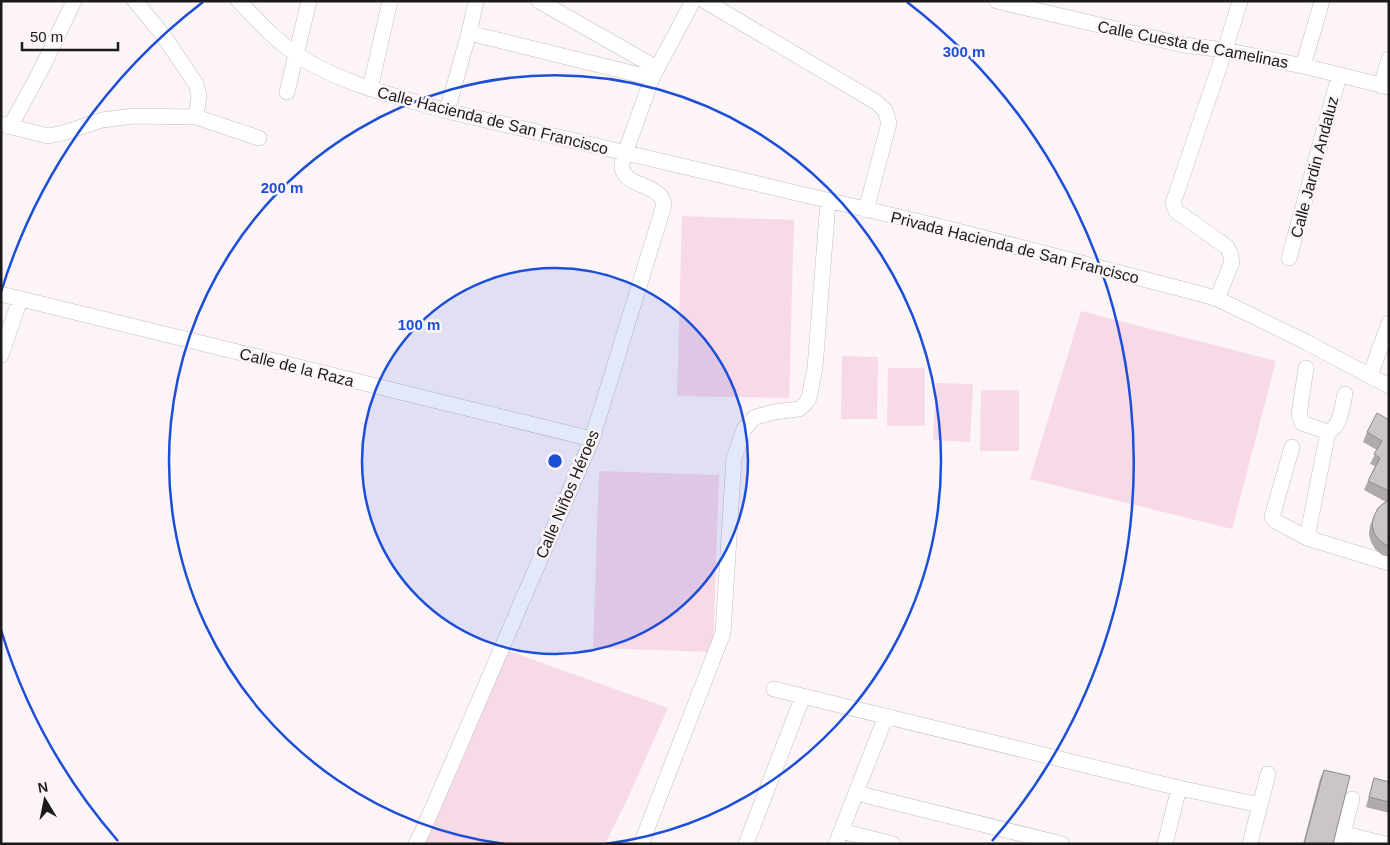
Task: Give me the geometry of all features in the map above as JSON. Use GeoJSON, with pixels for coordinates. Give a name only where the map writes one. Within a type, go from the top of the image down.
{"type":"FeatureCollection","features":[{"type":"Feature","properties":{"kind":"street"},"geometry":{"type":"LineString","coordinates":[[74,1],[42,68],[6,125],[48,136],[102,120],[134,116],[196,116],[259,138]]}},
{"type":"Feature","properties":{"kind":"street"},"geometry":{"type":"LineString","coordinates":[[135,1],[163,35],[196,84],[199,96],[196,116]]}},
{"type":"Feature","properties":{"kind":"street","name":"Calle Hacienda de San Francisco"},"geometry":{"type":"LineString","coordinates":[[239,1],[273,36],[297,55],[333,74],[370,89],[447,111],[625,154]]}},
{"type":"Feature","properties":{"kind":"street"},"geometry":{"type":"LineString","coordinates":[[287,92],[310,1]]}},
{"type":"Feature","properties":{"kind":"street"},"geometry":{"type":"LineString","coordinates":[[370,89],[390,1]]}},
{"type":"Feature","properties":{"kind":"street"},"geometry":{"type":"LineString","coordinates":[[447,111],[476,1]]}},
{"type":"Feature","properties":{"kind":"street"},"geometry":{"type":"LineString","coordinates":[[538,1],[654,73]]}},
{"type":"Feature","properties":{"kind":"street"},"geometry":{"type":"LineString","coordinates":[[625,154],[654,73],[693,1]]}},
{"type":"Feature","properties":{"kind":"street"},"geometry":{"type":"LineString","coordinates":[[704,1],[876,102],[885,110],[889,122],[866,210]]}},
{"type":"Feature","properties":{"kind":"street","name":"Calle Cuesta de Camelinas"},"geometry":{"type":"LineString","coordinates":[[997,1],[1184,45],[1225,50],[1303,66],[1385,87]]}},
{"type":"Feature","properties":{"kind":"street"},"geometry":{"type":"LineString","coordinates":[[1217,299],[1232,262],[1230,253],[1226,247],[1176,211],[1173,203],[1240,1]]}},
{"type":"Feature","properties":{"kind":"street"},"geometry":{"type":"LineString","coordinates":[[1303,66],[1322,1]]}},
{"type":"Feature","properties":{"kind":"street"},"geometry":{"type":"LineString","coordinates":[[469,33],[654,73]]}},
{"type":"Feature","properties":{"kind":"street"},"geometry":{"type":"LineString","coordinates":[[1385,87],[1389,59]]}},
{"type":"Feature","properties":{"kind":"street","name":"Calle Jardin Andaluz"},"geometry":{"type":"LineString","coordinates":[[1289,258],[1339,76]]}},
{"type":"Feature","properties":{"kind":"street","name":"Privada Hacienda de San Francisco"},"geometry":{"type":"LineString","coordinates":[[625,154],[946,228],[1217,299],[1306,342],[1389,386]]}},
{"type":"Feature","properties":{"kind":"street","name":"Calle Niños Héroes"},"geometry":{"type":"LineString","coordinates":[[416,844],[592,439],[664,205],[664,200],[656,192],[628,179],[624,174],[621,169],[625,154]]}},
{"type":"Feature","properties":{"kind":"street"},"geometry":{"type":"LineString","coordinates":[[641,844],[723,633],[734,458],[744,429],[755,417],[774,412],[799,409],[809,398],[815,368],[828,202]]}},
{"type":"Feature","properties":{"kind":"street","name":"Calle de la Raza"},"geometry":{"type":"LineString","coordinates":[[1,294],[592,439]]}},
{"type":"Feature","properties":{"kind":"street"},"geometry":{"type":"LineString","coordinates":[[1,356],[20,299]]}},
{"type":"Feature","properties":{"kind":"street"},"geometry":{"type":"LineString","coordinates":[[1370,376],[1389,323]]}},
{"type":"Feature","properties":{"kind":"street"},"geometry":{"type":"LineString","coordinates":[[1306,368],[1299,415],[1300,420],[1302,423],[1328,432]]}},
{"type":"Feature","properties":{"kind":"street"},"geometry":{"type":"LineString","coordinates":[[1307,538],[1328,432],[1336,426],[1345,394]]}},
{"type":"Feature","properties":{"kind":"street"},"geometry":{"type":"LineString","coordinates":[[1292,447],[1272,517],[1275,522],[1307,538],[1389,563]]}},
{"type":"Feature","properties":{"kind":"street"},"geometry":{"type":"LineString","coordinates":[[774,689],[1260,806]]}},
{"type":"Feature","properties":{"kind":"street"},"geometry":{"type":"LineString","coordinates":[[746,844],[803,696]]}},
{"type":"Feature","properties":{"kind":"street"},"geometry":{"type":"LineString","coordinates":[[886,716],[838,837],[893,844]]}},
{"type":"Feature","properties":{"kind":"street"},"geometry":{"type":"LineString","coordinates":[[1250,844],[1268,774]]}},
{"type":"Feature","properties":{"kind":"street"},"geometry":{"type":"LineString","coordinates":[[1165,844],[1179,788]]}},
{"type":"Feature","properties":{"kind":"street"},"geometry":{"type":"LineString","coordinates":[[856,793],[1005,837],[1062,844]]}},
{"type":"Feature","properties":{"kind":"street"},"geometry":{"type":"LineString","coordinates":[[1352,799],[1341,839],[1385,844]]}},
{"type":"Feature","properties":{"kind":"shaded area"},"geometry":{"type":"Polygon","coordinates":[[[682,216],[794,220],[789,398],[677,396],[682,216]]]}},
{"type":"Feature","properties":{"kind":"shaded area"},"geometry":{"type":"Polygon","coordinates":[[[1081,311],[1276,361],[1232,529],[1030,479],[1081,311]]]}},
{"type":"Feature","properties":{"kind":"shaded area"},"geometry":{"type":"Polygon","coordinates":[[[842,356],[878,357],[877,419],[841,419],[842,356]]]}},
{"type":"Feature","properties":{"kind":"shaded area"},"geometry":{"type":"Polygon","coordinates":[[[888,368],[925,368],[925,426],[887,426],[888,368]]]}},
{"type":"Feature","properties":{"kind":"shaded area"},"geometry":{"type":"Polygon","coordinates":[[[936,383],[973,384],[970,442],[933,440],[936,383]]]}},
{"type":"Feature","properties":{"kind":"shaded area"},"geometry":{"type":"Polygon","coordinates":[[[981,390],[1019,390],[1019,451],[980,451],[981,390]]]}},
{"type":"Feature","properties":{"kind":"shaded area"},"geometry":{"type":"Polygon","coordinates":[[[599,471],[719,475],[713,652],[593,648],[599,471]]]}},
{"type":"Feature","properties":{"kind":"shaded area"},"geometry":{"type":"Polygon","coordinates":[[[506,650],[668,708],[605,844],[433,844],[426,842],[468,747],[506,650]]]}},
{"type":"Feature","properties":{"kind":"building"},"geometry":{"type":"Polygon","coordinates":[[[1377,413],[1389,420],[1389,491],[1368,481],[1380,458],[1374,454],[1382,441],[1367,432],[1377,413]]]}},
{"type":"Feature","properties":{"kind":"building"},"geometry":{"type":"Polygon","coordinates":[[[1389,501],[1389,546],[1379,540],[1374,533],[1372,524],[1378,508],[1389,501]]]}},
{"type":"Feature","properties":{"kind":"building"},"geometry":{"type":"Polygon","coordinates":[[[1324,770],[1350,776],[1333,844],[1304,844],[1324,770]]]}},
{"type":"Feature","properties":{"kind":"building"},"geometry":{"type":"Polygon","coordinates":[[[1374,778],[1389,782],[1389,802],[1369,797],[1374,778]]]}}]}
